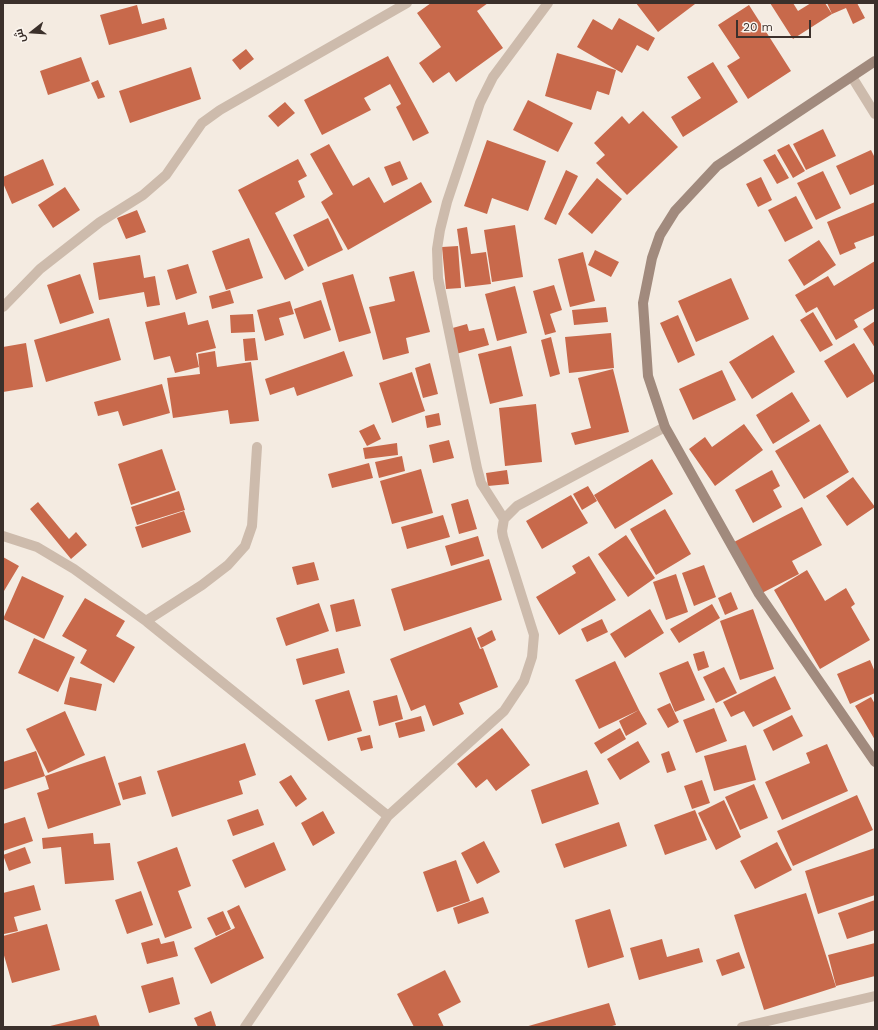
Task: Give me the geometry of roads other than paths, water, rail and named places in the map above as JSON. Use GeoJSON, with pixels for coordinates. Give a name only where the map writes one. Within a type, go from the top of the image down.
{"type":"FeatureCollection","features":[{"type":"Feature","properties":{"kind":"street"},"geometry":{"type":"LineString","coordinates":[[3,307],[40,269],[100,222],[139,198],[166,175],[202,123],[220,110],[408,3]]}},
{"type":"Feature","properties":{"kind":"street"},"geometry":{"type":"LineString","coordinates":[[504,519],[481,482],[477,468],[438,278],[437,249],[447,202],[480,103],[492,77],[548,3]]}},
{"type":"Feature","properties":{"kind":"street"},"geometry":{"type":"LineString","coordinates":[[875,61],[718,166],[675,211],[660,235],[652,258],[643,303],[648,376],[665,427],[759,594],[875,762]]}},
{"type":"Feature","properties":{"kind":"street"},"geometry":{"type":"LineString","coordinates":[[852,77],[875,114]]}},
{"type":"Feature","properties":{"kind":"street"},"geometry":{"type":"LineString","coordinates":[[246,1027],[388,816],[504,711],[524,681],[532,657],[534,635],[503,537],[502,531],[504,519],[517,506],[665,427]]}},
{"type":"Feature","properties":{"kind":"street"},"geometry":{"type":"LineString","coordinates":[[146,621],[228,565],[245,546],[252,526],[257,447]]}},
{"type":"Feature","properties":{"kind":"street"},"geometry":{"type":"LineString","coordinates":[[3,536],[43,550],[74,569],[146,621],[388,816]]}},
{"type":"Feature","properties":{"kind":"street"},"geometry":{"type":"LineString","coordinates":[[742,1027],[875,996]]}}]}
